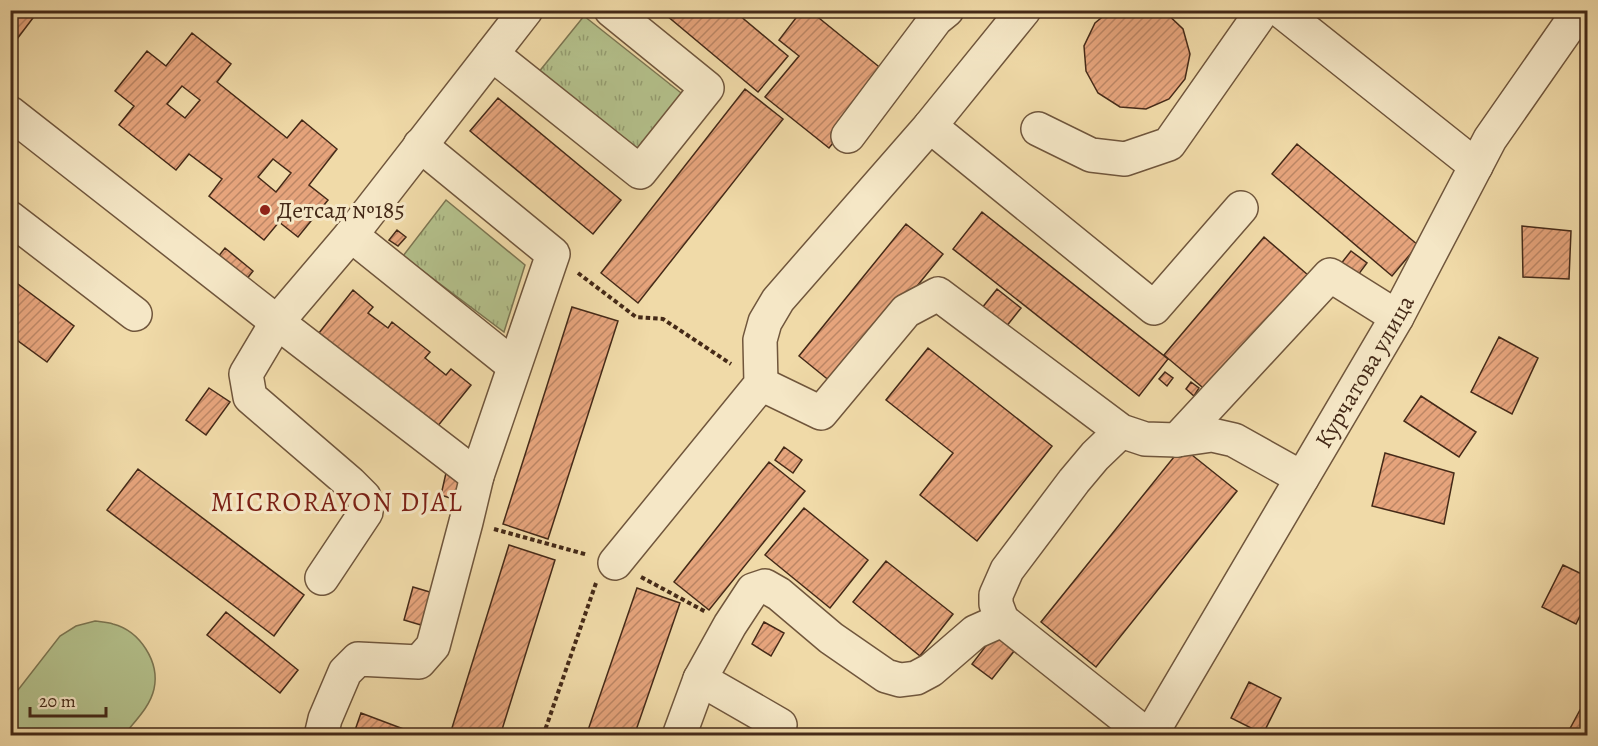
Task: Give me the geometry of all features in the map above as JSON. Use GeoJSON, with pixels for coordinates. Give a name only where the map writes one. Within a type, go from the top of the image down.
{"type":"FeatureCollection","features":[{"type":"Feature","properties":{"kind":"street"},"geometry":{"type":"LineString","coordinates":[[322,578],[366,512],[364,497],[351,483],[250,398],[246,374],[277,322],[351,235],[526,10]]}},
{"type":"Feature","properties":{"kind":"street"},"geometry":{"type":"LineString","coordinates":[[492,54],[640,172],[707,88],[611,10]]}},
{"type":"Feature","properties":{"kind":"street"},"geometry":{"type":"LineString","coordinates":[[848,136],[936,19],[947,10]]}},
{"type":"Feature","properties":{"kind":"street"},"geometry":{"type":"LineString","coordinates":[[615,562],[761,384],[760,340],[765,322],[778,300],[930,126],[1024,10]]}},
{"type":"Feature","properties":{"kind":"street"},"geometry":{"type":"LineString","coordinates":[[1038,129],[1091,155],[1125,159],[1169,144],[1263,10]]}},
{"type":"Feature","properties":{"kind":"street"},"geometry":{"type":"LineString","coordinates":[[1280,10],[1476,166]]}},
{"type":"Feature","properties":{"kind":"street","name":"Курчатова улица"},"geometry":{"type":"LineString","coordinates":[[1149,735],[1397,317],[1490,140],[1580,10]]}},
{"type":"Feature","properties":{"kind":"street"},"geometry":{"type":"LineString","coordinates":[[10,113],[477,476]]}},
{"type":"Feature","properties":{"kind":"street"},"geometry":{"type":"LineString","coordinates":[[930,126],[1154,308],[1241,208]]}},
{"type":"Feature","properties":{"kind":"street"},"geometry":{"type":"LineString","coordinates":[[321,735],[325,719],[345,672],[358,659],[419,662],[433,646],[477,476],[554,254],[420,146]]}},
{"type":"Feature","properties":{"kind":"street"},"geometry":{"type":"LineString","coordinates":[[10,218],[135,314]]}},
{"type":"Feature","properties":{"kind":"street"},"geometry":{"type":"LineString","coordinates":[[351,235],[514,366]]}},
{"type":"Feature","properties":{"kind":"street"},"geometry":{"type":"LineString","coordinates":[[1177,440],[1330,275],[1397,317]]}},
{"type":"Feature","properties":{"kind":"street"},"geometry":{"type":"LineString","coordinates":[[761,384],[821,413],[906,311],[938,294],[1121,431],[1145,439],[1177,440],[1212,435],[1234,440],[1302,478]]}},
{"type":"Feature","properties":{"kind":"street"},"geometry":{"type":"LineString","coordinates":[[1121,431],[1095,456],[1074,481],[1007,570],[996,595],[996,604],[1002,620],[1149,735]]}},
{"type":"Feature","properties":{"kind":"street"},"geometry":{"type":"LineString","coordinates":[[680,735],[700,679],[753,590],[765,586],[779,594],[831,638],[886,676],[900,680],[916,678],[931,670],[975,632],[1002,620]]}},
{"type":"Feature","properties":{"kind":"street"},"geometry":{"type":"LineString","coordinates":[[700,679],[780,725],[775,735]]}},
{"type":"Feature","properties":{"kind":"path"},"geometry":{"type":"LineString","coordinates":[[554,254],[636,317],[663,319],[761,384]]}},
{"type":"Feature","properties":{"kind":"path"},"geometry":{"type":"LineString","coordinates":[[543,735],[599,575],[605,567],[615,562]]}},
{"type":"Feature","properties":{"kind":"green space"},"geometry":{"type":"Polygon","coordinates":[[[584,16],[690,100],[640,162],[534,78],[584,16]]]}},
{"type":"Feature","properties":{"kind":"green space"},"geometry":{"type":"Polygon","coordinates":[[[446,200],[525,265],[504,332],[403,256],[446,200]]]}},
{"type":"Feature","properties":{"kind":"green space"},"geometry":{"type":"Polygon","coordinates":[[[95,621],[113,624],[132,633],[151,658],[154,668],[154,689],[142,714],[124,735],[11,735],[11,699],[60,636],[76,626],[95,621]]]}},
{"type":"Feature","properties":{"kind":"building"},"geometry":{"type":"Polygon","coordinates":[[[10,10],[39,10],[14,43],[10,41],[10,10]]]}},
{"type":"Feature","properties":{"kind":"building"},"geometry":{"type":"Polygon","coordinates":[[[660,10],[733,10],[788,56],[758,92],[660,10]]]}},
{"type":"Feature","properties":{"kind":"building"},"geometry":{"type":"Polygon","coordinates":[[[802,10],[809,10],[888,74],[829,148],[765,97],[799,56],[779,40],[802,10]]]}},
{"type":"Feature","properties":{"kind":"building"},"geometry":{"type":"Polygon","coordinates":[[[1111,10],[1163,10],[1183,29],[1190,54],[1185,79],[1169,99],[1146,109],[1120,107],[1098,93],[1086,71],[1084,46],[1095,23],[1111,10]]]}},
{"type":"Feature","properties":{"kind":"building"},"geometry":{"type":"Polygon","coordinates":[[[192,33],[231,64],[217,82],[287,138],[302,120],[337,149],[309,185],[328,200],[298,237],[279,222],[264,240],[209,196],[222,179],[189,154],[176,170],[119,125],[134,106],[115,91],[147,51],[166,66],[192,33]],[[182,86],[167,104],[185,118],[200,100],[182,86]],[[273,159],[258,177],[276,192],[291,173],[273,159]]]}},
{"type":"Feature","properties":{"kind":"building"},"geometry":{"type":"Polygon","coordinates":[[[745,89],[783,119],[638,303],[601,273],[745,89]]]}},
{"type":"Feature","properties":{"kind":"building"},"geometry":{"type":"Polygon","coordinates":[[[498,98],[621,200],[593,234],[470,131],[498,98]]]}},
{"type":"Feature","properties":{"kind":"building"},"geometry":{"type":"Polygon","coordinates":[[[1297,144],[1418,245],[1392,276],[1272,174],[1297,144]]]}},
{"type":"Feature","properties":{"kind":"building"},"geometry":{"type":"Polygon","coordinates":[[[982,212],[1168,359],[1139,396],[953,249],[982,212]]]}},
{"type":"Feature","properties":{"kind":"building"},"geometry":{"type":"Polygon","coordinates":[[[906,224],[943,254],[836,386],[799,356],[906,224]]]}},
{"type":"Feature","properties":{"kind":"building"},"geometry":{"type":"Polygon","coordinates":[[[1522,226],[1571,231],[1569,279],[1523,277],[1522,226]]]}},
{"type":"Feature","properties":{"kind":"building"},"geometry":{"type":"Polygon","coordinates":[[[397,230],[406,237],[398,246],[389,240],[397,230]]]}},
{"type":"Feature","properties":{"kind":"building"},"geometry":{"type":"Polygon","coordinates":[[[1264,237],[1308,275],[1208,392],[1164,355],[1264,237]]]}},
{"type":"Feature","properties":{"kind":"building"},"geometry":{"type":"Polygon","coordinates":[[[225,248],[253,271],[242,285],[214,262],[225,248]]]}},
{"type":"Feature","properties":{"kind":"building"},"geometry":{"type":"Polygon","coordinates":[[[1351,251],[1367,263],[1355,279],[1340,265],[1351,251]]]}},
{"type":"Feature","properties":{"kind":"building"},"geometry":{"type":"Polygon","coordinates":[[[10,278],[74,326],[47,362],[10,335],[10,278]]]}},
{"type":"Feature","properties":{"kind":"building"},"geometry":{"type":"Polygon","coordinates":[[[997,289],[1021,308],[1002,332],[978,313],[997,289]]]}},
{"type":"Feature","properties":{"kind":"building"},"geometry":{"type":"Polygon","coordinates":[[[353,290],[373,307],[368,313],[388,328],[392,322],[430,352],[425,358],[446,375],[451,369],[471,385],[437,427],[319,333],[353,290]]]}},
{"type":"Feature","properties":{"kind":"building"},"geometry":{"type":"Polygon","coordinates":[[[572,307],[618,321],[548,539],[503,524],[572,307]]]}},
{"type":"Feature","properties":{"kind":"building"},"geometry":{"type":"Polygon","coordinates":[[[1499,337],[1538,358],[1512,414],[1471,392],[1499,337]]]}},
{"type":"Feature","properties":{"kind":"building"},"geometry":{"type":"Polygon","coordinates":[[[928,348],[1052,446],[977,541],[920,495],[953,453],[886,400],[928,348]]]}},
{"type":"Feature","properties":{"kind":"building"},"geometry":{"type":"Polygon","coordinates":[[[1165,372],[1173,378],[1167,386],[1159,379],[1165,372]]]}},
{"type":"Feature","properties":{"kind":"building"},"geometry":{"type":"Polygon","coordinates":[[[1191,382],[1199,388],[1194,396],[1186,389],[1191,382]]]}},
{"type":"Feature","properties":{"kind":"building"},"geometry":{"type":"Polygon","coordinates":[[[209,388],[230,402],[206,435],[186,420],[209,388]]]}},
{"type":"Feature","properties":{"kind":"building"},"geometry":{"type":"Polygon","coordinates":[[[1421,396],[1476,432],[1459,457],[1404,421],[1421,396]]]}},
{"type":"Feature","properties":{"kind":"building"},"geometry":{"type":"Polygon","coordinates":[[[784,447],[802,460],[793,473],[775,460],[784,447]]]}},
{"type":"Feature","properties":{"kind":"building"},"geometry":{"type":"Polygon","coordinates":[[[1182,447],[1237,491],[1096,667],[1041,622],[1182,447]]]}},
{"type":"Feature","properties":{"kind":"building"},"geometry":{"type":"Polygon","coordinates":[[[1385,453],[1454,473],[1444,524],[1372,506],[1385,453]]]}},
{"type":"Feature","properties":{"kind":"building"},"geometry":{"type":"Polygon","coordinates":[[[769,462],[805,491],[709,610],[674,582],[769,462]]]}},
{"type":"Feature","properties":{"kind":"building"},"geometry":{"type":"Polygon","coordinates":[[[138,469],[304,595],[274,636],[107,510],[138,469]]]}},
{"type":"Feature","properties":{"kind":"building"},"geometry":{"type":"Polygon","coordinates":[[[446,473],[464,478],[459,501],[441,495],[446,473]]]}},
{"type":"Feature","properties":{"kind":"building"},"geometry":{"type":"Polygon","coordinates":[[[804,508],[868,560],[830,608],[765,555],[804,508]]]}},
{"type":"Feature","properties":{"kind":"building"},"geometry":{"type":"Polygon","coordinates":[[[509,545],[555,560],[500,736],[464,736],[451,731],[509,545]]]}},
{"type":"Feature","properties":{"kind":"building"},"geometry":{"type":"Polygon","coordinates":[[[886,561],[953,614],[920,656],[853,602],[886,561]]]}},
{"type":"Feature","properties":{"kind":"building"},"geometry":{"type":"Polygon","coordinates":[[[1563,565],[1588,577],[1588,600],[1576,624],[1542,607],[1563,565]]]}},
{"type":"Feature","properties":{"kind":"building"},"geometry":{"type":"Polygon","coordinates":[[[413,587],[440,595],[431,628],[404,620],[413,587]]]}},
{"type":"Feature","properties":{"kind":"building"},"geometry":{"type":"Polygon","coordinates":[[[637,588],[680,603],[634,736],[586,736],[637,588]]]}},
{"type":"Feature","properties":{"kind":"building"},"geometry":{"type":"Polygon","coordinates":[[[226,612],[298,670],[280,693],[207,635],[226,612]]]}},
{"type":"Feature","properties":{"kind":"building"},"geometry":{"type":"Polygon","coordinates":[[[764,622],[784,633],[771,656],[752,644],[764,622]]]}},
{"type":"Feature","properties":{"kind":"building"},"geometry":{"type":"Polygon","coordinates":[[[998,630],[1019,645],[992,679],[972,664],[998,630]]]}},
{"type":"Feature","properties":{"kind":"building"},"geometry":{"type":"Polygon","coordinates":[[[1249,682],[1281,698],[1263,734],[1231,718],[1249,682]]]}},
{"type":"Feature","properties":{"kind":"building"},"geometry":{"type":"Polygon","coordinates":[[[1580,710],[1588,714],[1588,736],[1566,736],[1580,710]]]}},
{"type":"Feature","properties":{"kind":"building"},"geometry":{"type":"Polygon","coordinates":[[[361,713],[422,736],[353,736],[361,713]]]}},
{"type":"Feature","properties":{"kind":"place","name":"Детсад №185"},"geometry":{"type":"Point","coordinates":[265,210]}},
{"type":"Feature","properties":{"kind":"district","name":"MICRORAYON DJAL"},"geometry":{"type":"Point","coordinates":[337,502]}}]}
